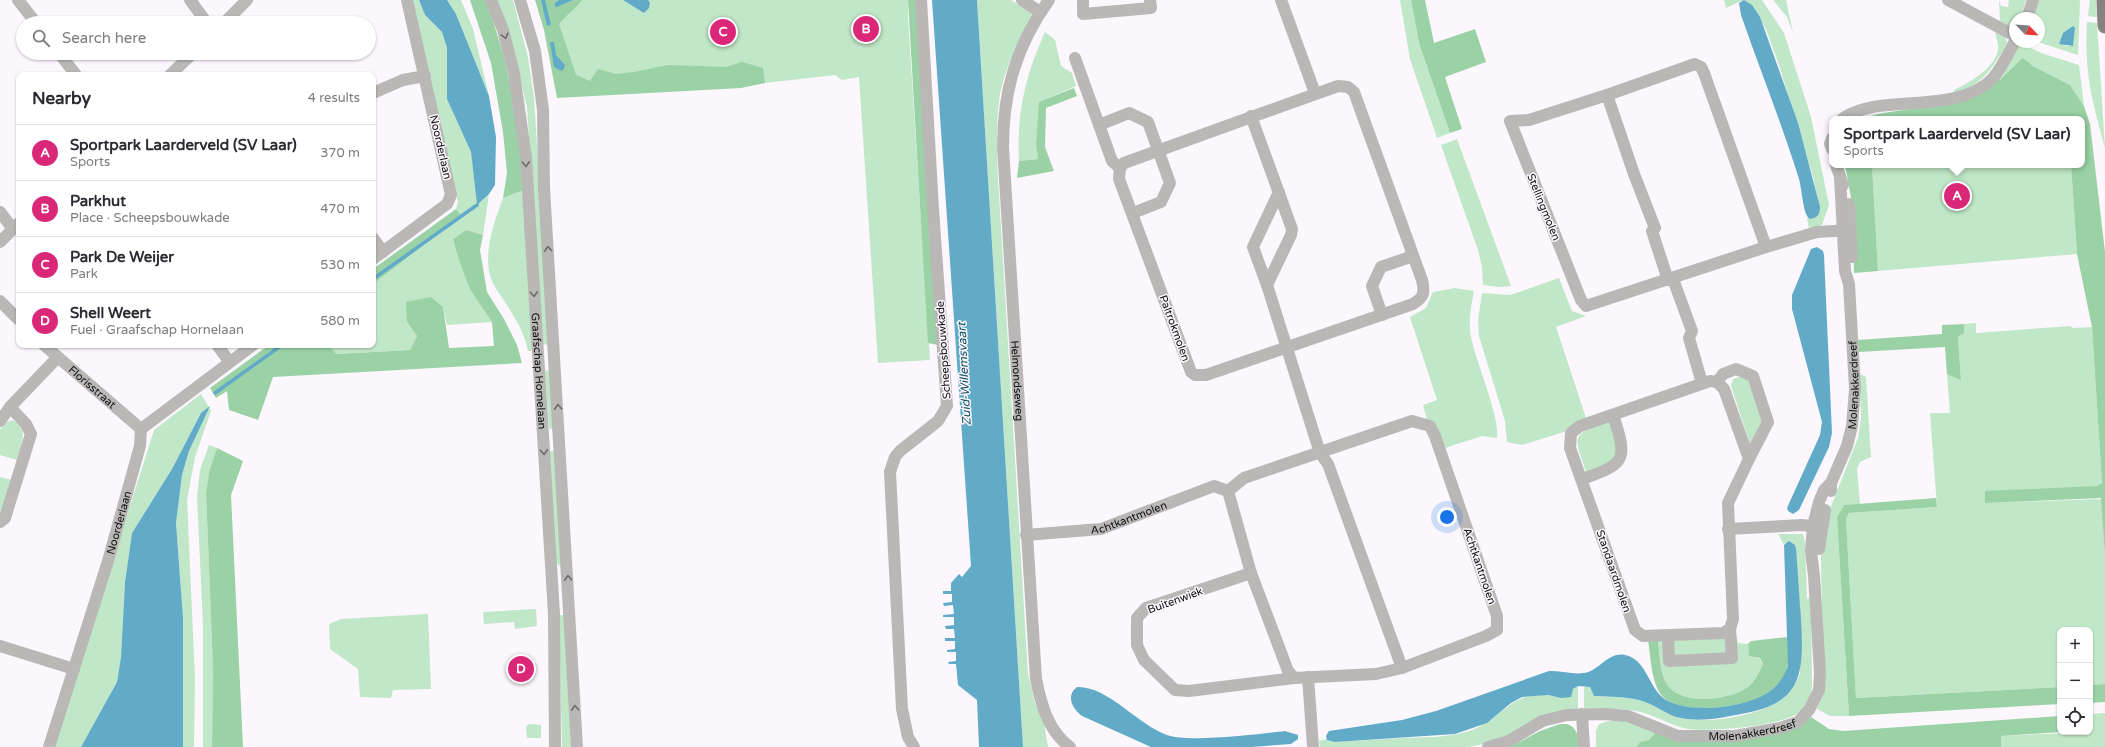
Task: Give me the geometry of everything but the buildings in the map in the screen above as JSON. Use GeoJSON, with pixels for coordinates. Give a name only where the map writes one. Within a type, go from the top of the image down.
{"type":"FeatureCollection","features":[{"type":"Feature","properties":{"kind":"main road"},"geometry":{"type":"LineString","coordinates":[[2104,0],[2105,26]]}},
{"type":"Feature","properties":{"kind":"street"},"geometry":{"type":"LineString","coordinates":[[18,0],[31,16]]}},
{"type":"Feature","properties":{"kind":"street"},"geometry":{"type":"LineString","coordinates":[[190,0],[202,16]]}},
{"type":"Feature","properties":{"kind":"street"},"geometry":{"type":"LineString","coordinates":[[231,16],[247,0]]}},
{"type":"Feature","properties":{"kind":"street","name":"Noorderlaan"},"geometry":{"type":"LineString","coordinates":[[378,256],[447,204],[451,195],[407,0]]}},
{"type":"Feature","properties":{"kind":"street","name":"Graafschap Hornelaan"},"geometry":{"type":"LineString","coordinates":[[520,0],[534,51],[543,110],[545,196],[577,747]]}},
{"type":"Feature","properties":{"kind":"street","name":"Scheepsbouwkade"},"geometry":{"type":"LineString","coordinates":[[914,747],[908,738],[902,709],[890,472],[895,457],[900,451],[938,421],[947,406],[933,209],[921,0]]}},
{"type":"Feature","properties":{"kind":"street"},"geometry":{"type":"LineString","coordinates":[[1022,0],[1040,12]]}},
{"type":"Feature","properties":{"kind":"street","name":"Helmondseweg"},"geometry":{"type":"LineString","coordinates":[[1049,0],[1040,12],[1018,56],[1006,98],[1003,120],[1003,147],[1036,679],[1042,708],[1053,728],[1068,746]]}},
{"type":"Feature","properties":{"kind":"street"},"geometry":{"type":"LineString","coordinates":[[1082,0],[1083,14],[1151,8],[1150,0]]}},
{"type":"Feature","properties":{"kind":"street"},"geometry":{"type":"LineString","coordinates":[[1281,0],[1315,93]]}},
{"type":"Feature","properties":{"kind":"street"},"geometry":{"type":"LineString","coordinates":[[1948,0],[2009,33]]}},
{"type":"Feature","properties":{"kind":"street"},"geometry":{"type":"LineString","coordinates":[[2029,12],[2033,0]]}},
{"type":"Feature","properties":{"kind":"street","name":"Graafschap Hornelaan"},"geometry":{"type":"LineString","coordinates":[[496,2],[514,73],[526,158],[554,614],[556,747]]}},
{"type":"Feature","properties":{"kind":"street"},"geometry":{"type":"LineString","coordinates":[[1846,116],[1877,106],[1958,98],[1976,92],[1995,74],[2011,48]]}},
{"type":"Feature","properties":{"kind":"street","name":"Paltrokmolen"},"geometry":{"type":"LineString","coordinates":[[1076,58],[1112,161],[1120,168]]}},
{"type":"Feature","properties":{"kind":"street"},"geometry":{"type":"LineString","coordinates":[[64,60],[74,72]]}},
{"type":"Feature","properties":{"kind":"street"},"geometry":{"type":"LineString","coordinates":[[173,72],[186,60]]}},
{"type":"Feature","properties":{"kind":"street","name":"Stellingmolen"},"geometry":{"type":"LineString","coordinates":[[1766,247],[1704,73],[1701,67],[1695,64],[1607,95],[1528,120],[1510,121],[1578,294],[1586,306],[1766,247],[1817,232],[1847,230]]}},
{"type":"Feature","properties":{"kind":"street"},"geometry":{"type":"LineString","coordinates":[[376,92],[403,80],[425,76]]}},
{"type":"Feature","properties":{"kind":"street","name":"Paltrokmolen"},"geometry":{"type":"LineString","coordinates":[[1338,86],[1348,87],[1354,92],[1425,291],[1421,299],[1413,304],[1206,375],[1196,375],[1191,372],[1118,175],[1120,168],[1124,163],[1315,93],[1338,86]]}},
{"type":"Feature","properties":{"kind":"street"},"geometry":{"type":"LineString","coordinates":[[1607,95],[1634,174],[1655,228],[1652,231],[1692,332],[1689,338],[1702,383]]}},
{"type":"Feature","properties":{"kind":"street"},"geometry":{"type":"LineString","coordinates":[[1099,125],[1129,113],[1148,122],[1170,183],[1161,202],[1133,213]]}},
{"type":"Feature","properties":{"kind":"street"},"geometry":{"type":"LineString","coordinates":[[1251,116],[1292,229],[1291,235],[1267,285]]}},
{"type":"Feature","properties":{"kind":"street","name":"Molenakkerdreef"},"geometry":{"type":"LineString","coordinates":[[1488,747],[1509,741],[1542,721],[1567,715],[1582,714],[1628,716],[1678,736],[1735,736],[1780,728],[1798,722],[1809,710],[1818,690],[1820,672],[1814,576],[1810,551],[1817,527],[1824,490],[1831,483],[1847,446],[1852,426],[1855,389],[1849,284],[1852,269],[1847,230],[1848,195],[1837,168]]}},
{"type":"Feature","properties":{"kind":"street"},"geometry":{"type":"LineString","coordinates":[[1279,192],[1253,247],[1267,285],[1320,453],[1328,464],[1402,668]]}},
{"type":"Feature","properties":{"kind":"street"},"geometry":{"type":"LineString","coordinates":[[0,212],[16,226],[0,242]]}},
{"type":"Feature","properties":{"kind":"street"},"geometry":{"type":"LineString","coordinates":[[1382,315],[1372,286],[1381,267],[1413,256]]}},
{"type":"Feature","properties":{"kind":"street"},"geometry":{"type":"LineString","coordinates":[[0,301],[16,317]]}},
{"type":"Feature","properties":{"kind":"street","name":"Florisstraat"},"geometry":{"type":"LineString","coordinates":[[47,348],[141,429]]}},
{"type":"Feature","properties":{"kind":"street"},"geometry":{"type":"LineString","coordinates":[[219,348],[230,362]]}},
{"type":"Feature","properties":{"kind":"street"},"geometry":{"type":"LineString","coordinates":[[141,429],[249,348]]}},
{"type":"Feature","properties":{"kind":"street"},"geometry":{"type":"LineString","coordinates":[[0,420],[10,407],[57,358]]}},
{"type":"Feature","properties":{"kind":"street"},"geometry":{"type":"LineString","coordinates":[[1668,636],[1669,661],[1732,658],[1730,629],[1734,619],[1728,529],[1728,503],[1768,422],[1752,376],[1736,369],[1723,374],[1717,382],[1724,389],[1749,459]]}},
{"type":"Feature","properties":{"kind":"street","name":"Standaardmolen"},"geometry":{"type":"LineString","coordinates":[[1717,382],[1710,381],[1702,383],[1580,426],[1571,433],[1570,448],[1635,630],[1643,636],[1668,636],[1723,633],[1730,629]]}},
{"type":"Feature","properties":{"kind":"street"},"geometry":{"type":"LineString","coordinates":[[0,522],[5,518],[31,434],[26,424],[10,407]]}},
{"type":"Feature","properties":{"kind":"street"},"geometry":{"type":"LineString","coordinates":[[1582,479],[1608,470],[1617,463],[1622,451],[1622,442],[1613,415]]}},
{"type":"Feature","properties":{"kind":"street","name":"Achtkantmolen"},"geometry":{"type":"LineString","coordinates":[[1026,535],[1100,529],[1214,486],[1228,491],[1244,478],[1412,421],[1430,426],[1435,436],[1497,616],[1497,630],[1486,636],[1402,668],[1376,674],[1294,678]]}},
{"type":"Feature","properties":{"kind":"street","name":"Noorderlaan"},"geometry":{"type":"LineString","coordinates":[[49,747],[112,545],[140,446],[141,429]]}},
{"type":"Feature","properties":{"kind":"street"},"geometry":{"type":"LineString","coordinates":[[1228,491],[1251,573],[1288,671],[1294,678]]}},
{"type":"Feature","properties":{"kind":"street"},"geometry":{"type":"LineString","coordinates":[[1728,529],[1802,525],[1817,527]]}},
{"type":"Feature","properties":{"kind":"street","name":"Buitenwiek"},"geometry":{"type":"LineString","coordinates":[[1251,573],[1146,608],[1137,618],[1137,645],[1144,660],[1175,690],[1189,691],[1294,678]]}},
{"type":"Feature","properties":{"kind":"street"},"geometry":{"type":"LineString","coordinates":[[0,646],[74,669]]}},
{"type":"Feature","properties":{"kind":"street"},"geometry":{"type":"LineString","coordinates":[[1308,677],[1313,747]]}},
{"type":"Feature","properties":{"kind":"street"},"geometry":{"type":"LineString","coordinates":[[1582,714],[1584,747]]}},
{"type":"Feature","properties":{"kind":"green space"},"geometry":{"type":"Polygon","coordinates":[[[410,0],[419,0],[425,15],[442,32],[447,48],[447,99],[471,152],[477,205],[489,194],[483,235],[466,230],[453,239],[460,262],[469,282],[492,322],[447,325],[443,307],[407,322],[417,336],[410,350],[335,354],[331,348],[376,348],[376,282],[462,216],[456,209],[458,202],[410,0]]]}},
{"type":"Feature","properties":{"kind":"green space"},"geometry":{"type":"Polygon","coordinates":[[[447,0],[461,0],[473,29],[489,96],[456,14],[447,0]]]}},
{"type":"Feature","properties":{"kind":"green space"},"geometry":{"type":"Polygon","coordinates":[[[470,0],[485,0],[489,8],[505,60],[518,124],[524,190],[503,198],[507,173],[503,132],[491,63],[470,0]]]}},
{"type":"Feature","properties":{"kind":"green space"},"geometry":{"type":"Polygon","coordinates":[[[496,0],[513,0],[528,57],[534,98],[550,345],[542,344],[527,107],[515,56],[496,0]]]}},
{"type":"Feature","properties":{"kind":"green space"},"geometry":{"type":"Polygon","coordinates":[[[535,0],[559,0],[555,3],[557,7],[573,0],[582,0],[559,24],[576,75],[590,81],[598,69],[616,74],[668,65],[726,67],[742,62],[763,68],[765,83],[741,88],[557,98],[544,30],[535,0]]]}},
{"type":"Feature","properties":{"kind":"green space"},"geometry":{"type":"Polygon","coordinates":[[[551,0],[909,0],[908,18],[930,360],[878,363],[859,77],[842,80],[835,75],[765,83],[568,94],[551,0]]]}},
{"type":"Feature","properties":{"kind":"green space"},"geometry":{"type":"Polygon","coordinates":[[[908,0],[916,0],[938,345],[928,343],[908,0]]]}},
{"type":"Feature","properties":{"kind":"green space"},"geometry":{"type":"Polygon","coordinates":[[[977,0],[1011,0],[1033,13],[1012,56],[1001,89],[998,110],[997,149],[1028,674],[1035,703],[1044,723],[1048,747],[1023,747],[977,0]]]}},
{"type":"Feature","properties":{"kind":"green space"},"geometry":{"type":"Polygon","coordinates":[[[1400,0],[1411,0],[1419,43],[1450,133],[1437,138],[1410,59],[1400,0]]]}},
{"type":"Feature","properties":{"kind":"green space"},"geometry":{"type":"Polygon","coordinates":[[[1411,0],[1425,0],[1434,43],[1475,29],[1486,62],[1445,77],[1462,129],[1450,133],[1419,43],[1411,0]]]}},
{"type":"Feature","properties":{"kind":"green space"},"geometry":{"type":"Polygon","coordinates":[[[1724,0],[1762,0],[1784,33],[1811,117],[1829,205],[1822,225],[1809,229],[1807,218],[1810,219],[1820,211],[1813,177],[1779,65],[1766,29],[1748,2],[1741,1],[1726,8],[1724,0]]]}},
{"type":"Feature","properties":{"kind":"green space"},"geometry":{"type":"Polygon","coordinates":[[[1773,0],[1786,0],[1793,33],[1787,17],[1773,0]]]}},
{"type":"Feature","properties":{"kind":"green space"},"geometry":{"type":"Polygon","coordinates":[[[1999,0],[2001,6],[2008,7],[2009,0],[2026,0],[2022,12],[2009,12],[2009,28],[2000,22],[1999,0]]]}},
{"type":"Feature","properties":{"kind":"green space"},"geometry":{"type":"Polygon","coordinates":[[[2038,0],[2080,0],[2078,55],[2045,44],[2045,12],[2034,12],[2038,0]],[[2075,28],[2065,46],[2073,46],[2075,28]]]}},
{"type":"Feature","properties":{"kind":"green space"},"geometry":{"type":"Polygon","coordinates":[[[2090,0],[2096,0],[2097,17],[2088,16],[2090,0]]]}},
{"type":"Feature","properties":{"kind":"green space"},"geometry":{"type":"Polygon","coordinates":[[[2087,22],[2097,23],[2105,148],[2096,116],[2090,86],[2086,40],[2087,22]]]}},
{"type":"Feature","properties":{"kind":"green space"},"geometry":{"type":"Polygon","coordinates":[[[1995,31],[2005,37],[2007,43],[1997,60],[1980,80],[1965,90],[1955,94],[1954,90],[1974,79],[1987,69],[1996,57],[1998,43],[1995,31]]]}},
{"type":"Feature","properties":{"kind":"green space"},"geometry":{"type":"Polygon","coordinates":[[[1045,32],[1055,40],[1061,66],[1072,73],[1076,86],[1040,102],[1036,144],[1038,159],[1019,161],[1019,126],[1027,79],[1045,32]]]}},
{"type":"Feature","properties":{"kind":"green space"},"geometry":{"type":"Polygon","coordinates":[[[2015,48],[2031,48],[2041,53],[2079,65],[2084,106],[2070,85],[2031,65],[2022,58],[2001,79],[1986,88],[2015,48]]]}},
{"type":"Feature","properties":{"kind":"green space"},"geometry":{"type":"Polygon","coordinates":[[[2022,58],[2031,65],[2070,85],[2084,106],[2090,124],[2105,252],[2105,556],[2101,498],[1985,503],[1985,491],[2097,486],[2102,483],[2092,327],[2077,254],[2071,168],[2085,168],[2085,116],[1871,116],[1962,101],[2001,79],[2022,58]]]}},
{"type":"Feature","properties":{"kind":"green space"},"geometry":{"type":"Polygon","coordinates":[[[1074,88],[1077,96],[1046,108],[1045,147],[1054,171],[1017,178],[1019,161],[1038,159],[1036,144],[1039,102],[1074,88]]]}},
{"type":"Feature","properties":{"kind":"green space"},"geometry":{"type":"Polygon","coordinates":[[[1457,139],[1511,286],[1500,287],[1483,285],[1482,267],[1478,250],[1441,145],[1457,139]]]}},
{"type":"Feature","properties":{"kind":"green space"},"geometry":{"type":"Polygon","coordinates":[[[1846,168],[1872,168],[1878,271],[1854,273],[1852,203],[1846,168]]]}},
{"type":"Feature","properties":{"kind":"green space"},"geometry":{"type":"Polygon","coordinates":[[[1872,168],[2071,168],[2077,254],[1878,271],[1872,168]]]}},
{"type":"Feature","properties":{"kind":"green space"},"geometry":{"type":"Polygon","coordinates":[[[524,190],[532,351],[528,351],[526,342],[514,316],[494,285],[488,264],[490,241],[503,198],[524,190]]]}},
{"type":"Feature","properties":{"kind":"green space"},"geometry":{"type":"Polygon","coordinates":[[[456,209],[462,216],[376,282],[376,267],[456,209]]]}},
{"type":"Feature","properties":{"kind":"green space"},"geometry":{"type":"Polygon","coordinates":[[[466,230],[483,235],[480,250],[487,292],[504,319],[517,345],[522,363],[273,377],[258,420],[229,410],[227,391],[216,398],[210,388],[265,348],[331,348],[336,354],[410,350],[417,336],[407,322],[406,302],[431,297],[443,307],[449,348],[494,346],[492,322],[470,289],[453,239],[466,230]]]}},
{"type":"Feature","properties":{"kind":"green space"},"geometry":{"type":"Polygon","coordinates":[[[1559,278],[1572,311],[1586,316],[1556,327],[1586,418],[1570,430],[1522,445],[1507,442],[1505,421],[1479,336],[1478,320],[1482,293],[1510,295],[1559,278]]]}},
{"type":"Feature","properties":{"kind":"green space"},"geometry":{"type":"Polygon","coordinates":[[[1455,288],[1474,291],[1470,331],[1473,347],[1492,404],[1497,429],[1497,438],[1482,436],[1442,449],[1428,423],[1423,405],[1437,400],[1410,317],[1426,308],[1433,292],[1455,288]]]}},
{"type":"Feature","properties":{"kind":"green space"},"geometry":{"type":"Polygon","coordinates":[[[1976,323],[1976,333],[2071,326],[2072,328],[2092,327],[2102,483],[2098,486],[1985,496],[1985,503],[2102,499],[2105,556],[2105,684],[2093,685],[2093,627],[2057,627],[2057,687],[1856,698],[1846,519],[1849,513],[1937,507],[1930,413],[1950,413],[1947,374],[1961,379],[1958,337],[1964,333],[1964,324],[1976,323]]]}},
{"type":"Feature","properties":{"kind":"green space"},"geometry":{"type":"Polygon","coordinates":[[[1964,324],[1964,333],[1958,337],[1961,380],[1947,374],[1945,347],[1859,352],[1858,340],[1942,334],[1942,325],[1964,324]]]}},
{"type":"Feature","properties":{"kind":"green space"},"geometry":{"type":"Polygon","coordinates":[[[547,370],[550,371],[554,428],[551,429],[549,428],[545,372],[547,370]]]}},
{"type":"Feature","properties":{"kind":"green space"},"geometry":{"type":"Polygon","coordinates":[[[1860,374],[1866,377],[1871,457],[1860,462],[1857,469],[1860,504],[1844,505],[1837,517],[1849,716],[1830,716],[1817,709],[1822,697],[1823,687],[1821,557],[1826,519],[1858,438],[1861,418],[1860,374]]]}},
{"type":"Feature","properties":{"kind":"green space"},"geometry":{"type":"Polygon","coordinates":[[[1746,375],[1764,421],[1752,450],[1731,386],[1733,379],[1746,375]]]}},
{"type":"Feature","properties":{"kind":"green space"},"geometry":{"type":"Polygon","coordinates":[[[201,394],[209,407],[201,413],[172,469],[132,533],[125,582],[121,657],[117,682],[81,747],[54,747],[154,430],[201,394]]]}},
{"type":"Feature","properties":{"kind":"green space"},"geometry":{"type":"Polygon","coordinates":[[[209,407],[211,411],[195,457],[187,500],[195,678],[194,747],[183,747],[183,618],[176,523],[182,475],[189,451],[209,407]]]}},
{"type":"Feature","properties":{"kind":"green space"},"geometry":{"type":"Polygon","coordinates":[[[12,420],[18,423],[23,432],[22,443],[17,460],[0,455],[0,429],[7,422],[12,420]]]}},
{"type":"Feature","properties":{"kind":"green space"},"geometry":{"type":"Polygon","coordinates":[[[1611,420],[1619,441],[1614,460],[1587,474],[1579,451],[1578,438],[1588,429],[1611,420]]]}},
{"type":"Feature","properties":{"kind":"green space"},"geometry":{"type":"Polygon","coordinates":[[[209,445],[217,448],[209,472],[206,493],[213,668],[212,747],[203,747],[203,625],[197,497],[200,470],[209,445]]]}},
{"type":"Feature","properties":{"kind":"green space"},"geometry":{"type":"Polygon","coordinates":[[[217,448],[243,461],[231,495],[243,747],[212,747],[213,668],[206,493],[209,472],[217,448]]]}},
{"type":"Feature","properties":{"kind":"green space"},"geometry":{"type":"Polygon","coordinates":[[[550,451],[554,451],[562,565],[560,566],[556,563],[550,451]]]}},
{"type":"Feature","properties":{"kind":"green space"},"geometry":{"type":"Polygon","coordinates":[[[0,477],[12,480],[0,517],[0,477]]]}},
{"type":"Feature","properties":{"kind":"green space"},"geometry":{"type":"Polygon","coordinates":[[[1936,498],[1937,507],[1849,513],[1846,519],[1856,698],[2057,687],[2057,704],[1849,716],[1837,517],[1844,505],[1936,498]]]}},
{"type":"Feature","properties":{"kind":"green space"},"geometry":{"type":"Polygon","coordinates":[[[1778,534],[1803,534],[1805,542],[1807,599],[1811,597],[1812,686],[1808,700],[1801,711],[1780,721],[1764,724],[1730,729],[1699,730],[1681,727],[1636,711],[1617,709],[1584,710],[1584,687],[1590,687],[1594,696],[1620,697],[1639,700],[1676,717],[1692,720],[1719,719],[1748,714],[1762,710],[1786,696],[1793,687],[1800,673],[1785,542],[1784,545],[1778,534]]]}},
{"type":"Feature","properties":{"kind":"green space"},"geometry":{"type":"Polygon","coordinates":[[[536,609],[537,626],[515,629],[514,622],[484,624],[483,612],[536,609]]]}},
{"type":"Feature","properties":{"kind":"green space"},"geometry":{"type":"Polygon","coordinates":[[[428,614],[431,689],[393,690],[391,698],[360,697],[358,669],[330,649],[329,624],[341,619],[428,614]]]}},
{"type":"Feature","properties":{"kind":"green space"},"geometry":{"type":"Polygon","coordinates":[[[559,615],[566,615],[574,747],[562,747],[559,615]]]}},
{"type":"Feature","properties":{"kind":"green space"},"geometry":{"type":"Polygon","coordinates":[[[1735,630],[1738,643],[1748,644],[1749,656],[1759,658],[1763,664],[1757,677],[1748,687],[1731,695],[1708,699],[1686,697],[1670,688],[1666,683],[1662,672],[1658,641],[1735,630]]]}},
{"type":"Feature","properties":{"kind":"green space"},"geometry":{"type":"Polygon","coordinates":[[[1788,637],[1789,660],[1784,676],[1773,690],[1758,699],[1731,706],[1715,708],[1685,707],[1673,704],[1664,698],[1656,686],[1652,671],[1648,640],[1658,641],[1662,672],[1666,683],[1670,688],[1686,697],[1708,699],[1731,695],[1748,687],[1755,679],[1763,664],[1760,658],[1749,656],[1748,644],[1751,641],[1788,637]]]}},
{"type":"Feature","properties":{"kind":"green space"},"geometry":{"type":"Polygon","coordinates":[[[2105,684],[2105,702],[2093,703],[2093,685],[2105,684]]]}},
{"type":"Feature","properties":{"kind":"green space"},"geometry":{"type":"Polygon","coordinates":[[[1578,686],[1578,710],[1484,744],[1469,747],[1320,747],[1319,741],[1327,739],[1335,742],[1434,737],[1458,734],[1480,726],[1520,699],[1544,695],[1561,698],[1578,686]]]}},
{"type":"Feature","properties":{"kind":"green space"},"geometry":{"type":"Polygon","coordinates":[[[2105,713],[2105,747],[2001,747],[2000,736],[2057,733],[2057,735],[2093,735],[2093,714],[2105,713]]]}},
{"type":"Feature","properties":{"kind":"green space"},"geometry":{"type":"Polygon","coordinates":[[[2057,716],[2057,732],[2001,736],[2001,747],[1636,747],[1640,742],[1649,740],[1658,730],[1684,739],[1803,723],[1811,717],[1829,729],[1843,731],[2057,716]]]}},
{"type":"Feature","properties":{"kind":"green space"},"geometry":{"type":"Polygon","coordinates":[[[1613,720],[1622,720],[1658,730],[1649,740],[1640,742],[1636,747],[1596,747],[1596,731],[1599,724],[1613,720]]]}},
{"type":"Feature","properties":{"kind":"green space"},"geometry":{"type":"Polygon","coordinates":[[[529,724],[541,725],[541,738],[527,738],[526,727],[529,724]]]}},
{"type":"Feature","properties":{"kind":"green space"},"geometry":{"type":"Polygon","coordinates":[[[1560,724],[1570,725],[1575,730],[1580,747],[1510,747],[1540,731],[1560,724]]]}},
{"type":"Feature","properties":{"kind":"water"},"geometry":{"type":"Polygon","coordinates":[[[419,0],[447,0],[456,14],[489,96],[496,137],[495,185],[489,194],[477,205],[471,152],[447,99],[447,48],[442,32],[425,15],[419,0]]]}},
{"type":"Feature","properties":{"kind":"water"},"geometry":{"type":"Polygon","coordinates":[[[541,0],[545,0],[551,25],[547,26],[541,0]]]}},
{"type":"Feature","properties":{"kind":"water"},"geometry":{"type":"Polygon","coordinates":[[[559,0],[573,0],[557,7],[555,6],[555,3],[559,0]]]}},
{"type":"Feature","properties":{"kind":"water"},"geometry":{"type":"Polygon","coordinates":[[[623,0],[648,0],[650,3],[649,8],[644,13],[623,0]]]}},
{"type":"Feature","properties":{"kind":"water","name":"Zuid-Willemsvaart"},"geometry":{"type":"Polygon","coordinates":[[[932,0],[977,0],[1023,747],[979,747],[977,700],[958,685],[956,664],[949,664],[948,662],[956,661],[956,652],[947,652],[947,650],[955,649],[955,641],[945,641],[945,638],[955,638],[954,629],[946,629],[945,626],[954,625],[954,617],[943,617],[943,615],[954,614],[953,605],[944,606],[943,603],[952,602],[952,594],[943,594],[943,591],[951,591],[951,583],[959,574],[962,577],[971,566],[932,0]]]}},
{"type":"Feature","properties":{"kind":"water"},"geometry":{"type":"Polygon","coordinates":[[[1744,0],[1752,5],[1760,17],[1798,123],[1820,207],[1819,214],[1812,219],[1808,217],[1806,213],[1799,179],[1741,15],[1739,3],[1744,0]]]}},
{"type":"Feature","properties":{"kind":"water"},"geometry":{"type":"Polygon","coordinates":[[[2073,26],[2075,28],[2073,46],[2059,44],[2063,33],[2073,26]]]}},
{"type":"Feature","properties":{"kind":"water"},"geometry":{"type":"Polygon","coordinates":[[[550,42],[554,42],[556,55],[565,65],[564,69],[561,71],[554,67],[550,42]]]}},
{"type":"Feature","properties":{"kind":"water"},"geometry":{"type":"Polygon","coordinates":[[[1817,247],[1823,251],[1824,255],[1832,433],[1829,447],[1799,510],[1793,514],[1788,511],[1787,508],[1820,435],[1822,422],[1792,309],[1792,295],[1811,249],[1817,247]]]}},
{"type":"Feature","properties":{"kind":"water"},"geometry":{"type":"Polygon","coordinates":[[[210,406],[189,451],[182,475],[176,523],[183,618],[183,747],[81,747],[117,682],[121,657],[125,582],[132,533],[172,469],[201,413],[210,406]]]}},
{"type":"Feature","properties":{"kind":"water"},"geometry":{"type":"Polygon","coordinates":[[[1789,541],[1795,545],[1796,549],[1802,655],[1800,670],[1795,683],[1788,694],[1777,703],[1762,709],[1741,714],[1704,720],[1688,719],[1676,717],[1639,700],[1620,697],[1594,696],[1590,687],[1578,686],[1573,689],[1571,697],[1561,698],[1548,695],[1522,697],[1511,703],[1487,723],[1455,734],[1335,742],[1327,740],[1326,736],[1329,731],[1402,720],[1436,711],[1549,671],[1574,673],[1588,672],[1612,657],[1623,654],[1629,656],[1640,665],[1660,695],[1666,700],[1676,704],[1688,707],[1716,708],[1744,703],[1756,699],[1770,692],[1777,685],[1788,666],[1784,545],[1789,541]]]}},
{"type":"Feature","properties":{"kind":"water"},"geometry":{"type":"Polygon","coordinates":[[[1077,687],[1089,688],[1100,693],[1156,730],[1167,735],[1177,737],[1207,738],[1243,736],[1285,731],[1298,735],[1298,739],[1291,744],[1251,747],[1151,747],[1082,716],[1073,706],[1071,698],[1071,694],[1077,687]]]}},
{"type":"Feature","properties":{"kind":"waterway"},"geometry":{"type":"LineString","coordinates":[[376,277],[477,205]]}},
{"type":"Feature","properties":{"kind":"waterway"},"geometry":{"type":"LineString","coordinates":[[215,393],[278,348]]}},
{"type":"Feature","properties":{"kind":"place","name":"Parkhut"},"geometry":{"type":"Point","coordinates":[866,29]}},
{"type":"Feature","properties":{"kind":"place","name":"Park De Weijer"},"geometry":{"type":"Point","coordinates":[723,32]}},
{"type":"Feature","properties":{"kind":"place","name":"Sportpark Laarderveld (SV Laar)"},"geometry":{"type":"Point","coordinates":[1957,196]}},
{"type":"Feature","properties":{"kind":"place","name":"Shell Weert"},"geometry":{"type":"Point","coordinates":[521,669]}}]}
